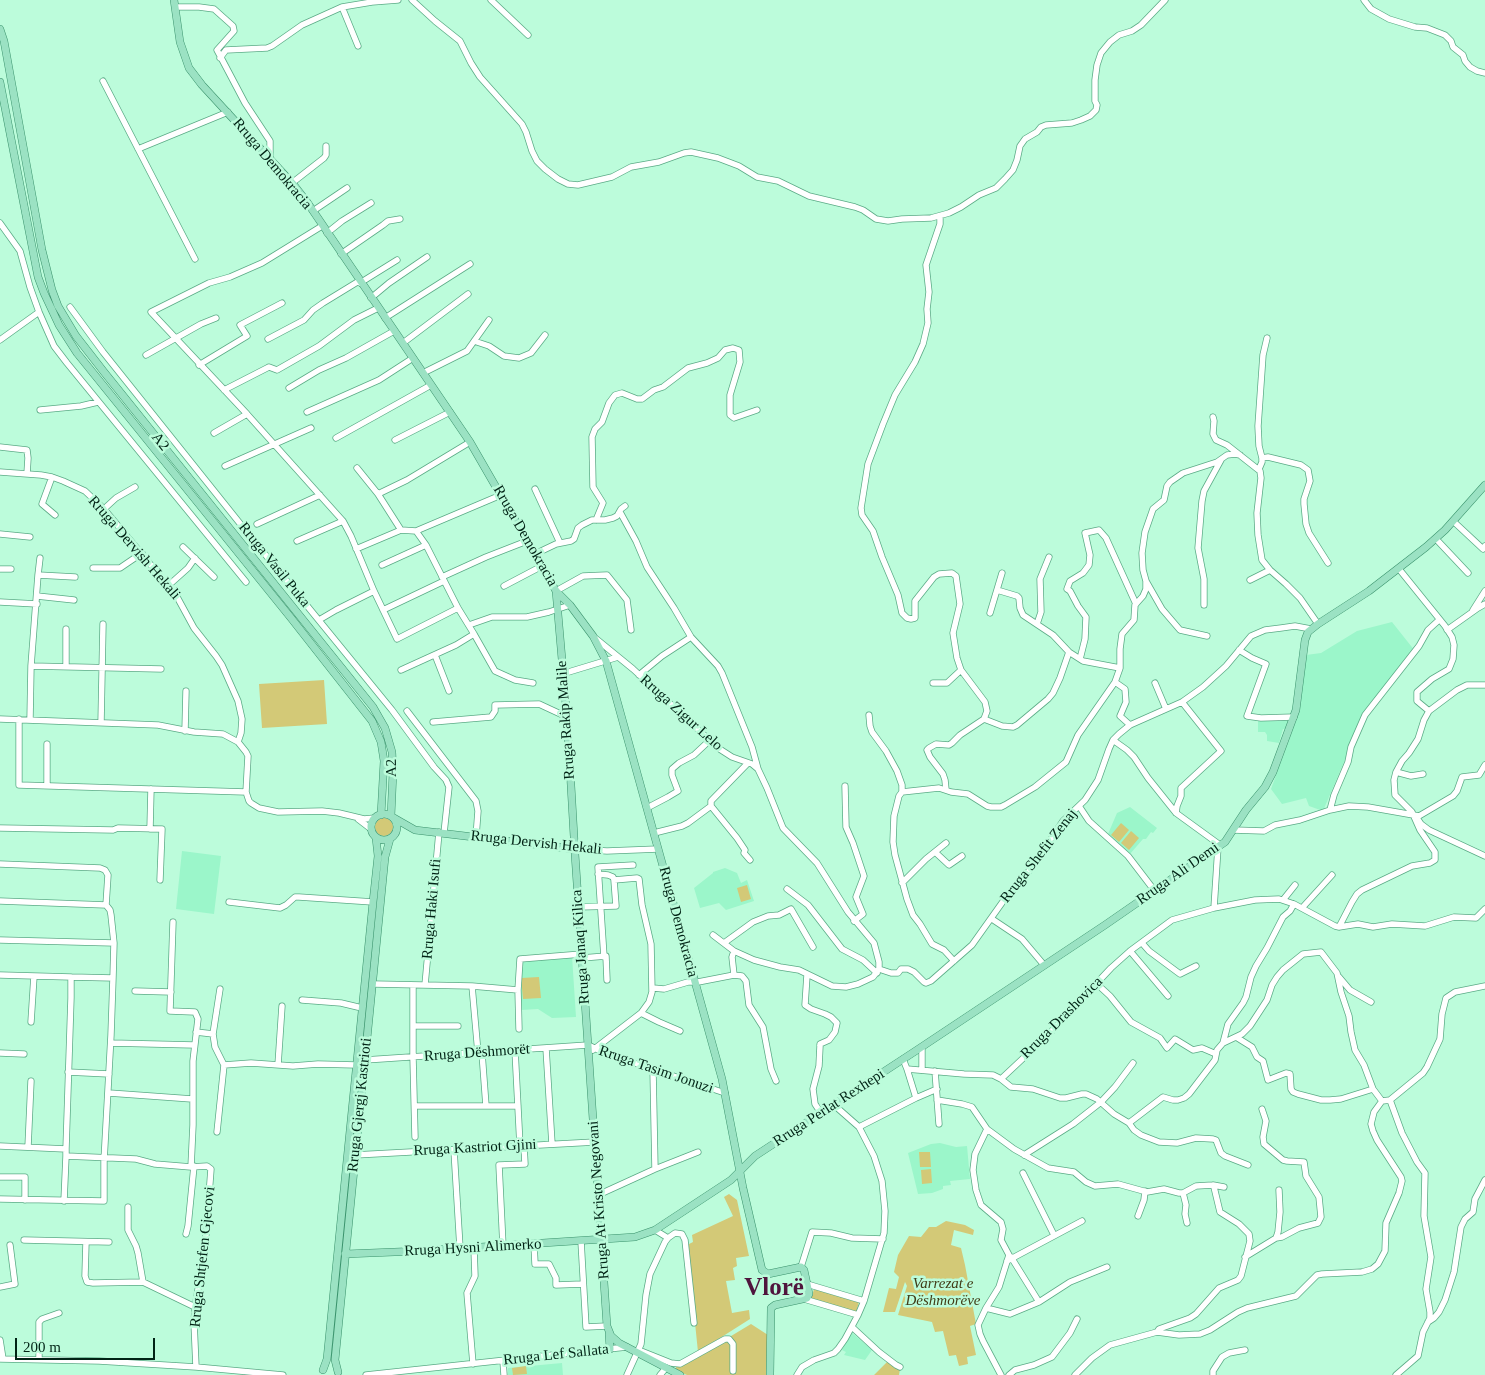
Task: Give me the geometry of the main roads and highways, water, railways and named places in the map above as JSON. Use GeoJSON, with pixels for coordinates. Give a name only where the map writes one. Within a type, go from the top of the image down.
{"type":"FeatureCollection","features":[{"type":"Feature","properties":{"kind":"main road","name":"Rruga Demokracia"},"geometry":{"type":"LineString","coordinates":[[174,4],[180,42],[189,68],[202,85],[292,183],[313,211],[470,442],[556,591],[570,605],[592,636],[606,661],[725,1093],[762,1270],[768,1274],[801,1267],[804,1270],[809,1296],[804,1299],[775,1305],[770,1311],[770,1375]]}},
{"type":"Feature","properties":{"kind":"main road","name":"A2"},"geometry":{"type":"LineString","coordinates":[[0,29],[4,41],[42,250],[58,306],[76,336],[104,372],[373,707],[385,728],[392,752],[393,817]]}},
{"type":"Feature","properties":{"kind":"main road","name":"A2"},"geometry":{"type":"LineString","coordinates":[[0,82],[38,277],[58,326],[82,359],[372,721],[381,742],[384,761],[378,816]]}},
{"type":"Feature","properties":{"kind":"main road"},"geometry":{"type":"LineString","coordinates":[[1481,490],[1485,485]]}},
{"type":"Feature","properties":{"kind":"main road","name":"Rruga Ali Demi"},"geometry":{"type":"LineString","coordinates":[[922,1047],[1225,842],[1269,780],[1294,717],[1305,640],[1311,629],[1399,570],[1436,539],[1481,490]]}},
{"type":"Feature","properties":{"kind":"main road","name":"Rruga Rakip Malile"},"geometry":{"type":"LineString","coordinates":[[556,591],[567,718],[574,849]]}},
{"type":"Feature","properties":{"kind":"main road"},"geometry":{"type":"LineString","coordinates":[[386,814],[393,817],[398,827],[392,838],[383,841],[372,834],[372,822],[378,816],[386,814]]}},
{"type":"Feature","properties":{"kind":"main road","name":"Rruga Dervish Hekali"},"geometry":{"type":"LineString","coordinates":[[393,817],[415,830],[574,849]]}},
{"type":"Feature","properties":{"kind":"main road","name":"Rruga Dervish Hekali"},"geometry":{"type":"LineString","coordinates":[[392,838],[415,830]]}},
{"type":"Feature","properties":{"kind":"main road","name":"Rruga Gjergj Kastrioti"},"geometry":{"type":"LineString","coordinates":[[321,1372],[327,1359],[378,856],[376,838]]}},
{"type":"Feature","properties":{"kind":"main road","name":"Rruga Gjergj Kastrioti"},"geometry":{"type":"LineString","coordinates":[[338,1374],[335,1360],[345,1254],[385,857],[392,838]]}},
{"type":"Feature","properties":{"kind":"main road","name":"Rruga Janaq Kilica"},"geometry":{"type":"LineString","coordinates":[[574,849],[591,1049]]}},
{"type":"Feature","properties":{"kind":"main road","name":"Rruga Perlat Rexhepi"},"geometry":{"type":"LineString","coordinates":[[655,1230],[731,1180],[755,1156],[922,1047]]}},
{"type":"Feature","properties":{"kind":"main road","name":"Rruga At Kristo Negovani"},"geometry":{"type":"LineString","coordinates":[[591,1049],[598,1195],[610,1349]]}},
{"type":"Feature","properties":{"kind":"main road","name":"Rruga Hysni Alimerko"},"geometry":{"type":"LineString","coordinates":[[345,1254],[601,1240],[635,1237],[655,1230]]}},
{"type":"Feature","properties":{"kind":"main road"},"geometry":{"type":"LineString","coordinates":[[608,1328],[614,1340],[680,1375]]}},
{"type":"Feature","properties":{"kind":"main road"},"geometry":{"type":"LineString","coordinates":[[321,1372],[332,1368],[338,1374]]}},
{"type":"Feature","properties":{"kind":"district","name":"Vlorë"},"geometry":{"type":"Point","coordinates":[774,1289]}},
{"type":"Feature","properties":{"kind":"park label","name":"Varrezat e Dëshmorëve"},"geometry":{"type":"Point","coordinates":[943,1292]}}]}
